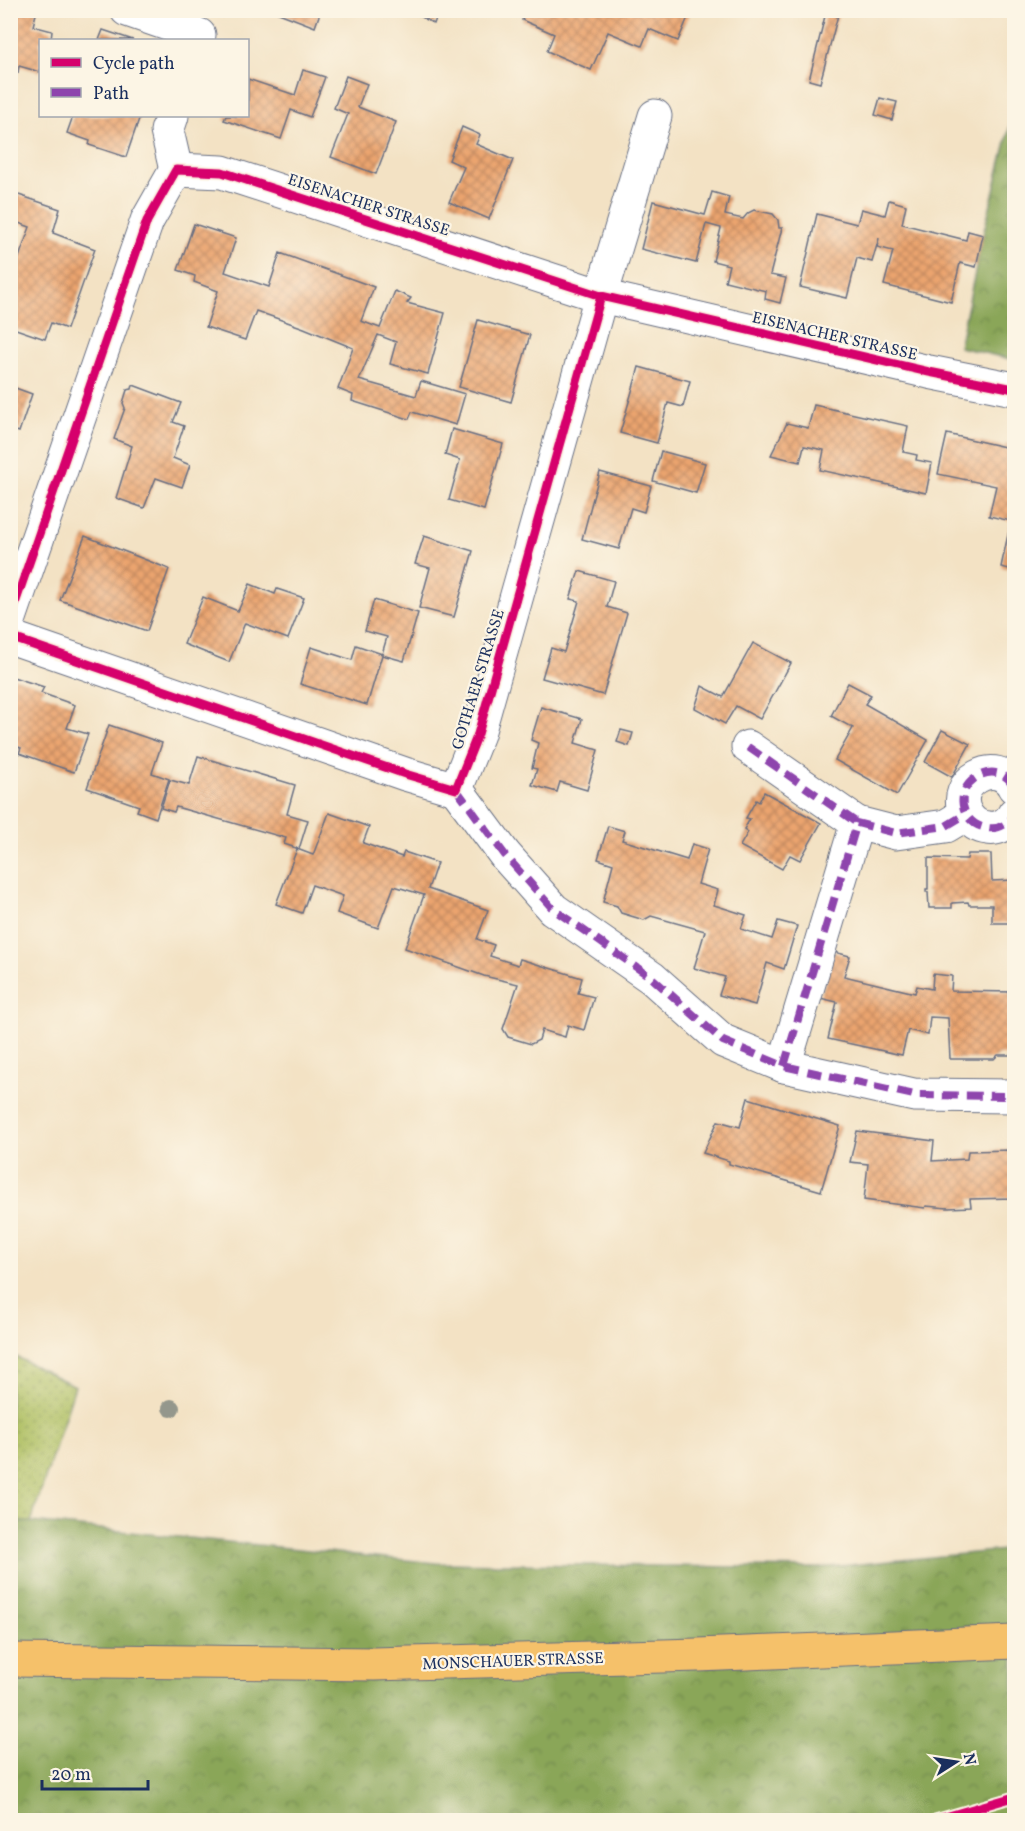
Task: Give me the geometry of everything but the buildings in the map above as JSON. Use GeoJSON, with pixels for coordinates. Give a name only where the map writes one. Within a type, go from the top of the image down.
{"type":"FeatureCollection","features":[{"type":"Feature","properties":{"kind":"main road","name":"MONSCHAUER STRASSE"},"geometry":{"type":"LineString","coordinates":[[10,1660],[374,1664],[698,1655],[1014,1642]]}},
{"type":"Feature","properties":{"kind":"street"},"geometry":{"type":"LineString","coordinates":[[127,10],[201,29]]}},
{"type":"Feature","properties":{"kind":"street","name":"GOTHAER STRASSE"},"geometry":{"type":"LineString","coordinates":[[456,789],[478,734],[601,296],[655,116]]}},
{"type":"Feature","properties":{"kind":"street"},"geometry":{"type":"LineString","coordinates":[[10,618],[147,221],[176,170],[167,131],[172,117]]}},
{"type":"Feature","properties":{"kind":"street","name":"EISENACHER STRASSE"},"geometry":{"type":"LineString","coordinates":[[176,170],[222,172],[601,296],[929,372],[1014,389]]}},
{"type":"Feature","properties":{"kind":"street"},"geometry":{"type":"LineString","coordinates":[[10,637],[405,774],[456,789],[505,855],[553,909],[652,978],[723,1041],[784,1066],[914,1095],[1014,1096]]}},
{"type":"Feature","properties":{"kind":"street"},"geometry":{"type":"LineString","coordinates":[[748,747],[857,823],[896,833],[946,826],[966,814]]}},
{"type":"Feature","properties":{"kind":"street"},"geometry":{"type":"LineString","coordinates":[[1014,787],[1012,782],[1002,774],[989,772],[977,776],[967,784],[962,795],[966,814],[979,827],[991,829],[1003,826],[1014,814]]}},
{"type":"Feature","properties":{"kind":"street"},"geometry":{"type":"LineString","coordinates":[[784,1066],[857,823]]}},
{"type":"Feature","properties":{"kind":"green space"},"geometry":{"type":"Polygon","coordinates":[[[1014,109],[1014,360],[959,347],[983,235],[1014,109]]]}},
{"type":"Feature","properties":{"kind":"green space"},"geometry":{"type":"Polygon","coordinates":[[[10,1354],[75,1386],[31,1522],[11,1522],[10,1354]]]}},
{"type":"Feature","properties":{"kind":"green space"},"geometry":{"type":"Polygon","coordinates":[[[11,1522],[31,1522],[436,1563],[818,1568],[1014,1549],[1014,1820],[11,1820],[11,1522]]]}},
{"type":"Feature","properties":{"kind":"marked path"},"geometry":{"type":"LineString","coordinates":[[748,747],[857,823]]}},
{"type":"Feature","properties":{"kind":"marked path"},"geometry":{"type":"LineString","coordinates":[[1014,787],[1007,778],[997,773],[987,773],[969,783],[964,792],[963,802],[970,819],[984,827],[1000,827],[1014,814]]}},
{"type":"Feature","properties":{"kind":"marked path"},"geometry":{"type":"LineString","coordinates":[[456,789],[505,855],[553,909],[652,978],[723,1041],[784,1066],[914,1095],[1014,1096]]}},
{"type":"Feature","properties":{"kind":"marked path"},"geometry":{"type":"LineString","coordinates":[[784,1066],[857,823],[896,833],[946,826],[966,814]]}},
{"type":"Feature","properties":{"kind":"cycle path"},"geometry":{"type":"LineString","coordinates":[[10,618],[147,221],[176,170],[222,172],[601,296],[929,372],[1014,389]]}},
{"type":"Feature","properties":{"kind":"cycle path"},"geometry":{"type":"LineString","coordinates":[[10,637],[405,774],[456,789],[478,734],[601,296]]}},
{"type":"Feature","properties":{"kind":"cycle path"},"geometry":{"type":"LineString","coordinates":[[935,1820],[1014,1797]]}}]}
